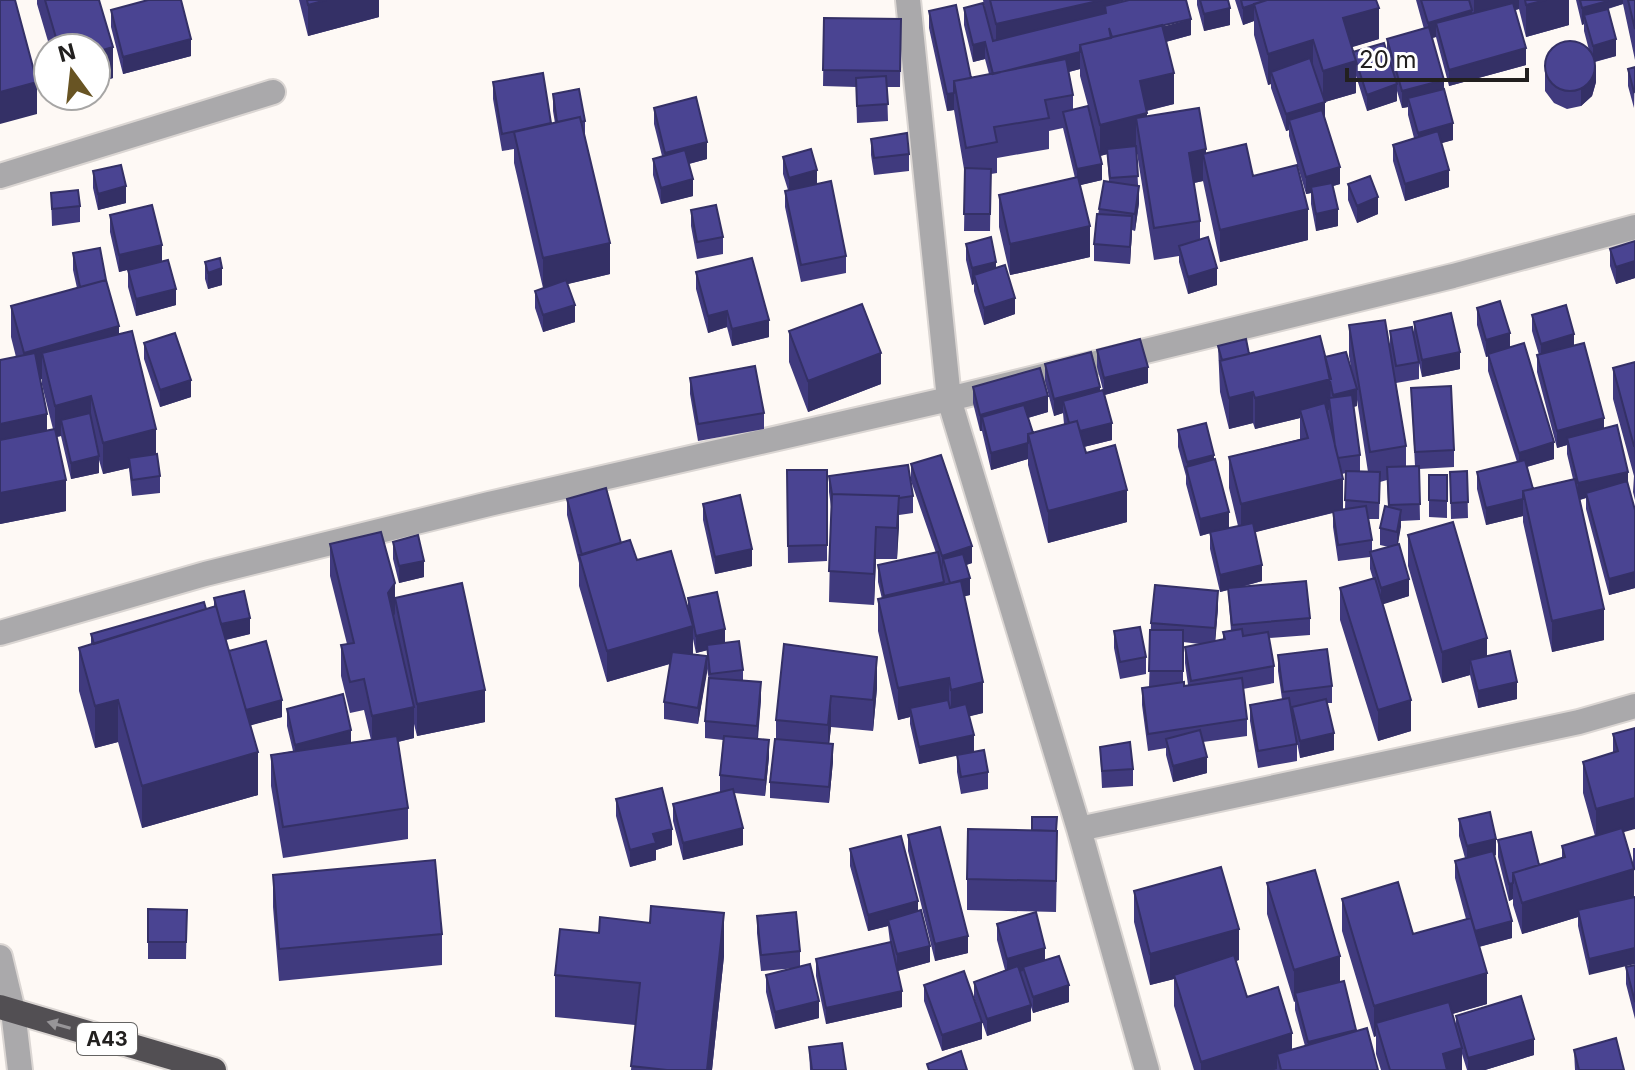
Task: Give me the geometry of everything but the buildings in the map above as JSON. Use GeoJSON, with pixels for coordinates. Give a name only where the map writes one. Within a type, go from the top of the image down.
{"type":"FeatureCollection","features":[{"type":"Feature","properties":{"kind":"highway","name":"A43"},"geometry":{"type":"LineString","coordinates":[[7,1009],[214,1070]]}},
{"type":"Feature","properties":{"kind":"street"},"geometry":{"type":"LineString","coordinates":[[908,0],[949,399],[1079,829],[1147,1070]]}},
{"type":"Feature","properties":{"kind":"street"},"geometry":{"type":"LineString","coordinates":[[0,176],[273,92]]}},
{"type":"Feature","properties":{"kind":"street"},"geometry":{"type":"LineString","coordinates":[[0,633],[235,566],[489,504],[949,399],[1453,276],[1635,227]]}},
{"type":"Feature","properties":{"kind":"street"},"geometry":{"type":"LineString","coordinates":[[1079,829],[1579,722],[1635,706]]}},
{"type":"Feature","properties":{"kind":"street"},"geometry":{"type":"LineString","coordinates":[[0,957],[20,1070]]}}]}
